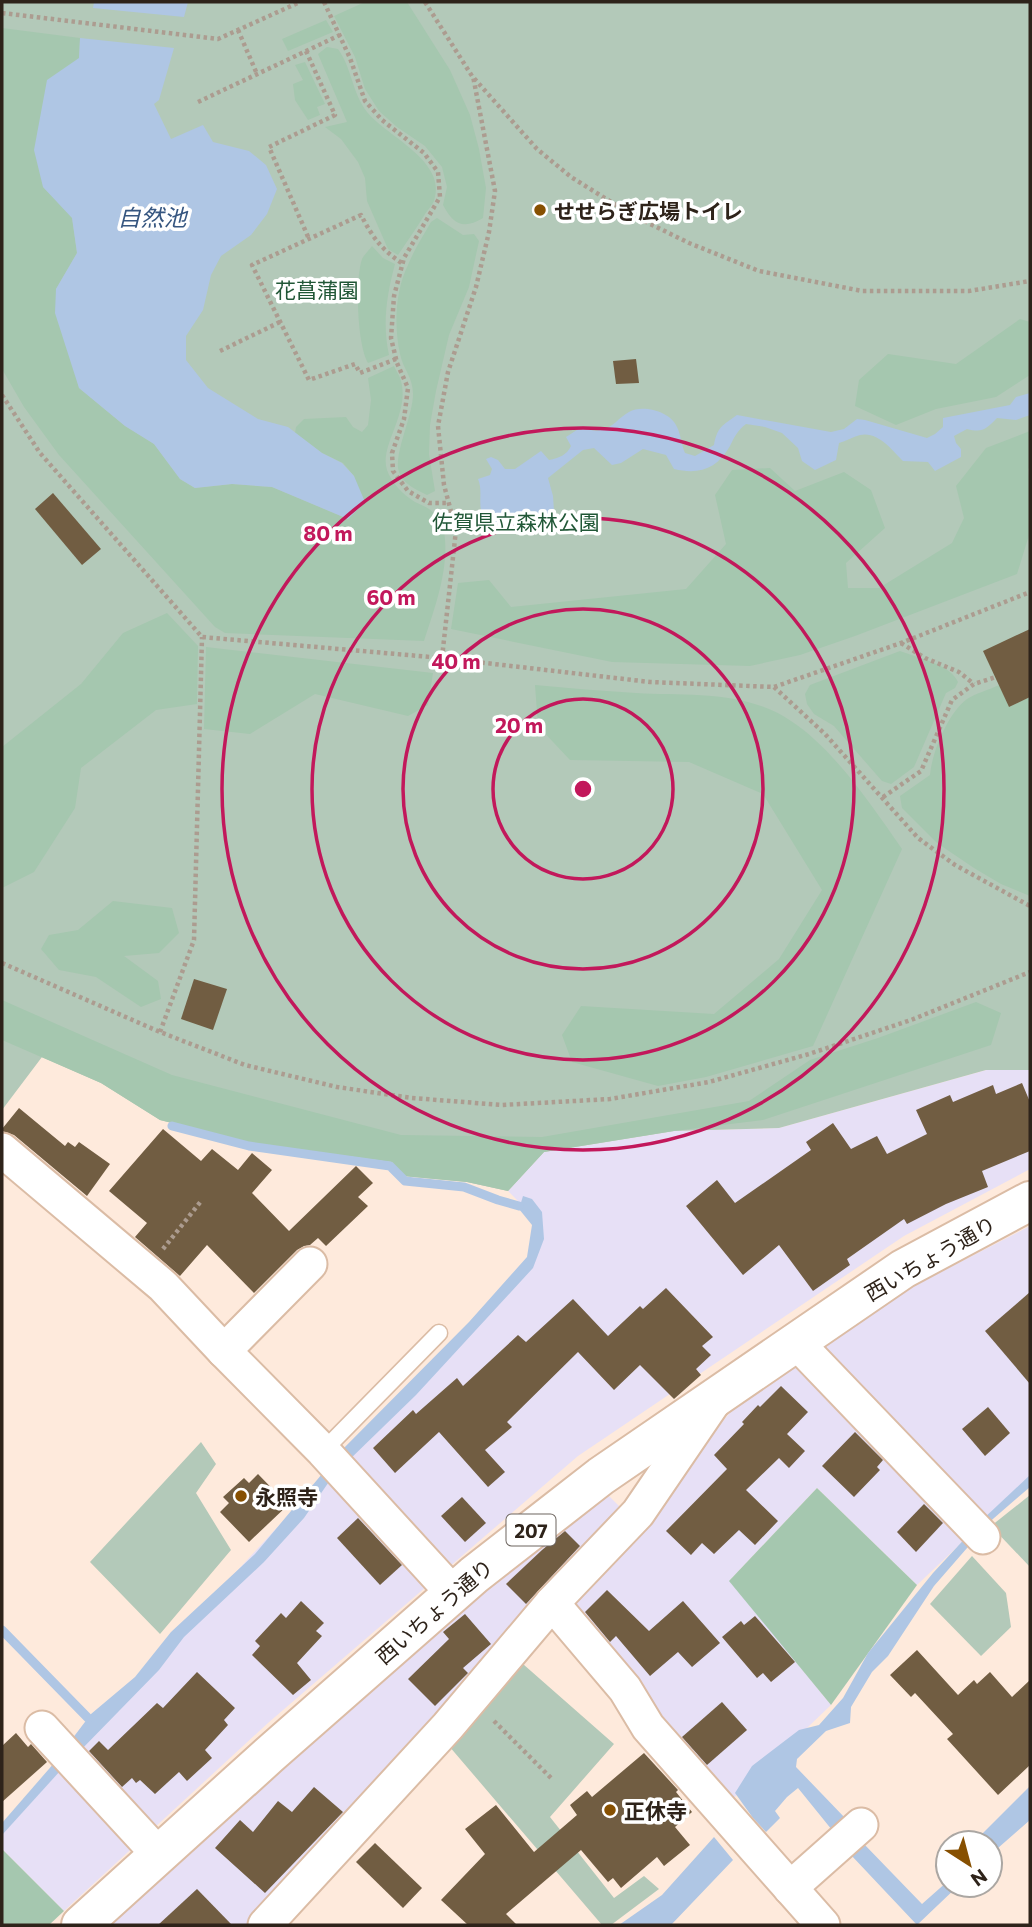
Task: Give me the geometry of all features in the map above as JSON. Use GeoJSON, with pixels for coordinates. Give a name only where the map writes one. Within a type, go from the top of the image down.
{"type":"FeatureCollection","features":[{"type":"Feature","properties":{"kind":"highway","name":"西いちょう通り"},"geometry":{"type":"LineString","coordinates":[[81,1925],[453,1593],[601,1476],[903,1269],[1030,1201]]}},
{"type":"Feature","properties":{"kind":"street"},"geometry":{"type":"LineString","coordinates":[[2,1150],[163,1286],[323,1451],[453,1593]]}},
{"type":"Feature","properties":{"kind":"street"},"geometry":{"type":"LineString","coordinates":[[224,1351],[310,1264]]}},
{"type":"Feature","properties":{"kind":"street"},"geometry":{"type":"LineString","coordinates":[[797,1343],[977,1531]]}},
{"type":"Feature","properties":{"kind":"street"},"geometry":{"type":"LineString","coordinates":[[265,1925],[448,1726],[552,1603],[638,1513],[718,1396]]}},
{"type":"Feature","properties":{"kind":"street"},"geometry":{"type":"LineString","coordinates":[[552,1603],[625,1689],[648,1727],[823,1925]]}},
{"type":"Feature","properties":{"kind":"street"},"geometry":{"type":"LineString","coordinates":[[42,1728],[159,1855]]}},
{"type":"Feature","properties":{"kind":"street"},"geometry":{"type":"LineString","coordinates":[[790,1888],[850,1834]]}},
{"type":"Feature","properties":{"kind":"lane"},"geometry":{"type":"LineString","coordinates":[[323,1451],[439,1333]]}},
{"type":"Feature","properties":{"kind":"path"},"geometry":{"type":"LineString","coordinates":[[2,13],[218,39],[300,2]]}},
{"type":"Feature","properties":{"kind":"path"},"geometry":{"type":"LineString","coordinates":[[324,2],[351,58],[365,100],[382,120],[424,153],[438,172],[440,197],[404,258],[394,296],[391,338],[408,388],[404,419],[392,453],[393,471],[408,491],[429,503],[448,503]]}},
{"type":"Feature","properties":{"kind":"path"},"geometry":{"type":"LineString","coordinates":[[425,2],[472,76],[537,149],[570,177],[632,215],[677,238],[759,271],[862,291],[969,291],[1030,281]]}},
{"type":"Feature","properties":{"kind":"path"},"geometry":{"type":"LineString","coordinates":[[237,30],[257,74]]}},
{"type":"Feature","properties":{"kind":"path"},"geometry":{"type":"LineString","coordinates":[[198,102],[340,35]]}},
{"type":"Feature","properties":{"kind":"path"},"geometry":{"type":"LineString","coordinates":[[306,51],[335,115],[269,147],[309,239]]}},
{"type":"Feature","properties":{"kind":"path"},"geometry":{"type":"LineString","coordinates":[[442,658],[456,530],[443,485],[438,426],[448,372],[476,287],[487,243],[495,191],[472,76]]}},
{"type":"Feature","properties":{"kind":"path"},"geometry":{"type":"LineString","coordinates":[[396,359],[360,373],[355,364],[309,380],[252,265],[361,215],[373,239],[403,264]]}},
{"type":"Feature","properties":{"kind":"path"},"geometry":{"type":"LineString","coordinates":[[220,351],[281,322]]}},
{"type":"Feature","properties":{"kind":"path"},"geometry":{"type":"LineString","coordinates":[[2,395],[40,453],[202,637],[194,940],[160,1032]]}},
{"type":"Feature","properties":{"kind":"path"},"geometry":{"type":"LineString","coordinates":[[202,637],[442,658],[650,682],[774,687],[901,643],[1030,592]]}},
{"type":"Feature","properties":{"kind":"path"},"geometry":{"type":"LineString","coordinates":[[901,643],[925,658],[959,671],[974,684]]}},
{"type":"Feature","properties":{"kind":"path"},"geometry":{"type":"LineString","coordinates":[[883,797],[920,771],[952,700],[974,684],[996,677]]}},
{"type":"Feature","properties":{"kind":"path"},"geometry":{"type":"LineString","coordinates":[[774,687],[825,734],[918,838],[955,865],[1030,906]]}},
{"type":"Feature","properties":{"kind":"path"},"geometry":{"type":"LineString","coordinates":[[2,963],[160,1032],[245,1065],[337,1087],[412,1098],[502,1105],[610,1100],[709,1082],[809,1054],[911,1020],[1030,972]]}},
{"type":"Feature","properties":{"kind":"path"},"geometry":{"type":"LineString","coordinates":[[145,1272],[202,1200]]}},
{"type":"Feature","properties":{"kind":"path"},"geometry":{"type":"LineString","coordinates":[[471,1699],[553,1780]]}},
{"type":"Feature","properties":{"kind":"shaded area"},"geometry":{"type":"Polygon","coordinates":[[[990,1069],[1030,1069],[1030,1169],[904,1236],[578,1456],[268,1723],[64,1911],[2,1849],[2,1833],[170,1644],[338,1461],[533,1264],[535,1218],[508,1191],[544,1152],[674,1131],[779,1128],[990,1069]]]}},
{"type":"Feature","properties":{"kind":"shaded area"},"geometry":{"type":"Polygon","coordinates":[[[1030,1226],[1030,1478],[917,1585],[817,1488],[730,1580],[831,1705],[717,1814],[548,1619],[276,1925],[106,1925],[482,1589],[608,1495],[639,1526],[732,1410],[910,1288],[1030,1226]]]}},
{"type":"Feature","properties":{"kind":"green space","name":"佐賀県立森林公園"},"geometry":{"type":"Polygon","coordinates":[[[2,2],[1030,2],[1030,1070],[986,1070],[779,1128],[674,1131],[544,1152],[508,1191],[467,1182],[403,1176],[392,1162],[251,1143],[160,1120],[101,1083],[42,1057],[2,1110],[2,2]]]}},
{"type":"Feature","properties":{"kind":"green space"},"geometry":{"type":"Polygon","coordinates":[[[365,2],[407,2],[450,70],[470,115],[486,188],[483,218],[476,222],[459,223],[451,217],[443,205],[447,187],[442,167],[425,146],[379,111],[365,89],[355,57],[334,16],[365,2]]]}},
{"type":"Feature","properties":{"kind":"green space"},"geometry":{"type":"Polygon","coordinates":[[[326,20],[333,32],[288,51],[282,39],[326,20]]]}},
{"type":"Feature","properties":{"kind":"green space"},"geometry":{"type":"Polygon","coordinates":[[[2,28],[80,38],[79,58],[43,187],[72,217],[77,253],[56,289],[79,388],[125,426],[154,444],[180,479],[195,488],[232,484],[272,487],[348,519],[354,476],[343,463],[322,453],[295,433],[296,427],[304,419],[346,417],[353,427],[362,432],[368,425],[371,400],[368,378],[394,366],[403,393],[387,450],[387,470],[402,492],[434,513],[444,531],[443,573],[424,641],[225,633],[215,627],[59,455],[24,407],[2,369],[2,28]]]}},
{"type":"Feature","properties":{"kind":"green space"},"geometry":{"type":"Polygon","coordinates":[[[327,47],[338,49],[343,56],[358,97],[367,112],[413,151],[432,174],[436,187],[434,201],[398,255],[388,249],[367,201],[365,178],[358,162],[341,139],[325,127],[347,122],[318,54],[327,47]]]}},
{"type":"Feature","properties":{"kind":"green space"},"geometry":{"type":"Polygon","coordinates":[[[305,62],[325,104],[317,107],[320,115],[308,120],[295,100],[293,84],[303,80],[295,65],[305,62]]]}},
{"type":"Feature","properties":{"kind":"green space"},"geometry":{"type":"Polygon","coordinates":[[[437,218],[463,235],[474,234],[479,241],[469,287],[449,335],[436,391],[430,425],[429,454],[435,491],[427,495],[407,483],[399,472],[399,456],[413,394],[400,354],[397,309],[400,286],[410,259],[431,222],[437,218]]]}},
{"type":"Feature","properties":{"kind":"green space"},"geometry":{"type":"Polygon","coordinates":[[[372,246],[383,258],[395,264],[386,309],[389,355],[368,363],[361,342],[358,296],[362,259],[372,246]]]}},
{"type":"Feature","properties":{"kind":"green space"},"geometry":{"type":"Polygon","coordinates":[[[1020,319],[1030,322],[1030,375],[996,397],[936,409],[896,425],[855,406],[859,380],[888,354],[956,364],[1020,319]]]}},
{"type":"Feature","properties":{"kind":"green space"},"geometry":{"type":"Polygon","coordinates":[[[1030,431],[1030,532],[1017,574],[800,655],[750,666],[612,662],[451,629],[458,583],[489,580],[511,607],[686,589],[726,544],[715,495],[732,470],[770,468],[795,491],[844,472],[871,490],[885,528],[846,563],[848,588],[879,588],[952,543],[964,518],[956,486],[986,448],[1030,431]]]}},
{"type":"Feature","properties":{"kind":"green space"},"geometry":{"type":"Polygon","coordinates":[[[167,613],[198,646],[197,704],[156,710],[81,768],[75,808],[34,872],[2,888],[2,747],[81,684],[123,633],[167,613]]]}},
{"type":"Feature","properties":{"kind":"green space"},"geometry":{"type":"Polygon","coordinates":[[[206,647],[433,673],[428,705],[408,716],[315,694],[250,734],[204,729],[206,647]]]}},
{"type":"Feature","properties":{"kind":"green space"},"geometry":{"type":"Polygon","coordinates":[[[900,651],[941,666],[958,682],[955,688],[946,693],[914,767],[891,784],[882,781],[834,726],[814,714],[807,704],[805,694],[810,685],[900,651]]]}},
{"type":"Feature","properties":{"kind":"green space"},"geometry":{"type":"Polygon","coordinates":[[[535,685],[716,696],[755,704],[774,711],[807,733],[865,797],[902,849],[813,1046],[706,1077],[658,1086],[572,1062],[562,1035],[581,1006],[714,1014],[779,959],[822,890],[763,794],[689,762],[570,760],[538,726],[535,685]]]}},
{"type":"Feature","properties":{"kind":"green space"},"geometry":{"type":"Polygon","coordinates":[[[999,685],[1009,707],[1030,697],[1030,896],[1001,884],[937,843],[902,808],[900,796],[930,775],[942,734],[960,705],[967,699],[999,685]]]}},
{"type":"Feature","properties":{"kind":"green space"},"geometry":{"type":"Polygon","coordinates":[[[113,901],[172,908],[179,933],[159,953],[124,956],[158,981],[161,999],[141,1007],[96,977],[59,970],[41,949],[49,935],[78,930],[113,901]]]}},
{"type":"Feature","properties":{"kind":"green space"},"geometry":{"type":"Polygon","coordinates":[[[2,1000],[172,1075],[401,1135],[542,1137],[749,1101],[810,1060],[976,1002],[1001,1013],[991,1045],[763,1120],[544,1152],[508,1191],[467,1182],[403,1176],[392,1162],[251,1143],[160,1120],[101,1083],[2,1040],[2,1000]]]}},
{"type":"Feature","properties":{"kind":"green space"},"geometry":{"type":"Polygon","coordinates":[[[201,1442],[216,1464],[196,1493],[231,1550],[160,1634],[90,1562],[201,1442]]]}},
{"type":"Feature","properties":{"kind":"green space"},"geometry":{"type":"Polygon","coordinates":[[[817,1488],[917,1585],[831,1705],[729,1581],[817,1488]]]}},
{"type":"Feature","properties":{"kind":"green space"},"geometry":{"type":"Polygon","coordinates":[[[1030,1495],[1030,1567],[991,1526],[1030,1495]]]}},
{"type":"Feature","properties":{"kind":"green space"},"geometry":{"type":"Polygon","coordinates":[[[972,1556],[1006,1593],[1011,1627],[981,1656],[930,1604],[972,1556]]]}},
{"type":"Feature","properties":{"kind":"green space"},"geometry":{"type":"Polygon","coordinates":[[[515,1657],[614,1744],[550,1817],[614,1898],[644,1876],[659,1889],[611,1925],[602,1925],[443,1739],[515,1657]]]}},
{"type":"Feature","properties":{"kind":"green space"},"geometry":{"type":"Polygon","coordinates":[[[2,1849],[64,1911],[49,1925],[2,1925],[2,1849]]]}},
{"type":"Feature","properties":{"kind":"water"},"geometry":{"type":"Polygon","coordinates":[[[94,2],[188,2],[184,17],[93,8],[94,2]]]}},
{"type":"Feature","properties":{"kind":"water","name":"自然池"},"geometry":{"type":"Polygon","coordinates":[[[80,38],[174,48],[159,100],[154,104],[171,139],[203,125],[213,142],[249,151],[266,165],[277,189],[267,214],[251,235],[221,256],[211,275],[203,310],[186,336],[186,360],[208,388],[258,419],[288,427],[322,453],[342,463],[354,476],[365,502],[348,519],[272,487],[232,484],[195,488],[180,479],[154,444],[125,426],[79,388],[55,313],[56,289],[77,253],[72,218],[43,187],[34,150],[47,80],[79,58],[80,38]]]}},
{"type":"Feature","properties":{"kind":"water"},"geometry":{"type":"Polygon","coordinates":[[[1030,393],[1030,415],[1016,420],[997,418],[984,429],[967,429],[954,436],[961,449],[961,457],[935,471],[928,462],[903,461],[884,442],[867,435],[839,443],[836,460],[815,470],[802,461],[798,448],[782,433],[746,424],[738,431],[719,460],[699,470],[674,469],[666,455],[643,449],[621,463],[612,465],[594,448],[583,450],[548,478],[554,511],[546,521],[520,527],[503,527],[488,520],[481,509],[478,479],[490,475],[492,469],[486,459],[491,457],[498,460],[505,469],[515,469],[541,451],[549,460],[556,458],[565,454],[571,446],[566,437],[580,428],[596,431],[605,429],[635,410],[649,409],[669,417],[677,427],[685,453],[695,456],[714,445],[721,427],[737,415],[831,432],[844,429],[857,419],[927,438],[943,427],[943,418],[1010,405],[1016,397],[1030,393]]]}},
{"type":"Feature","properties":{"kind":"water"},"geometry":{"type":"Polygon","coordinates":[[[523,1196],[532,1199],[542,1212],[544,1239],[533,1268],[416,1395],[346,1463],[338,1454],[469,1322],[527,1257],[532,1225],[519,1209],[523,1196]]]}},
{"type":"Feature","properties":{"kind":"water"},"geometry":{"type":"Polygon","coordinates":[[[327,1468],[335,1473],[304,1518],[264,1562],[184,1637],[159,1670],[78,1753],[69,1743],[91,1714],[135,1677],[171,1632],[255,1554],[327,1468]]]}},
{"type":"Feature","properties":{"kind":"water"},"geometry":{"type":"Polygon","coordinates":[[[1030,1475],[1030,1487],[986,1525],[982,1520],[1030,1475]]]}},
{"type":"Feature","properties":{"kind":"water"},"geometry":{"type":"Polygon","coordinates":[[[970,1533],[974,1540],[934,1586],[888,1656],[872,1672],[851,1707],[850,1723],[826,1731],[797,1759],[796,1767],[846,1819],[832,1830],[798,1788],[775,1811],[780,1818],[766,1832],[735,1793],[752,1766],[799,1730],[819,1725],[843,1698],[868,1653],[933,1573],[970,1533]]]}},
{"type":"Feature","properties":{"kind":"water"},"geometry":{"type":"Polygon","coordinates":[[[55,1762],[60,1771],[2,1835],[2,1823],[55,1762]]]}},
{"type":"Feature","properties":{"kind":"water"},"geometry":{"type":"Polygon","coordinates":[[[1030,1786],[1030,1820],[1004,1843],[1004,1829],[987,1829],[1030,1786]]]}},
{"type":"Feature","properties":{"kind":"water"},"geometry":{"type":"Polygon","coordinates":[[[714,1837],[733,1860],[671,1925],[619,1925],[662,1895],[714,1837]]]}},
{"type":"Feature","properties":{"kind":"water"},"geometry":{"type":"Polygon","coordinates":[[[863,1843],[922,1904],[934,1893],[934,1899],[944,1899],[917,1925],[851,1855],[863,1843]]]}},
{"type":"Feature","properties":{"kind":"building"},"geometry":{"type":"Polygon","coordinates":[[[636,359],[639,383],[616,384],[613,361],[636,359]]]}},
{"type":"Feature","properties":{"kind":"building"},"geometry":{"type":"Polygon","coordinates":[[[53,493],[101,549],[82,565],[35,509],[53,493]]]}},
{"type":"Feature","properties":{"kind":"building"},"geometry":{"type":"Polygon","coordinates":[[[1030,629],[1030,697],[1009,707],[983,651],[1030,629]]]}},
{"type":"Feature","properties":{"kind":"building"},"geometry":{"type":"Polygon","coordinates":[[[194,979],[227,989],[213,1030],[181,1019],[194,979]]]}},
{"type":"Feature","properties":{"kind":"building"},"geometry":{"type":"Polygon","coordinates":[[[1022,1083],[1030,1102],[1030,1151],[982,1171],[988,1187],[907,1224],[904,1219],[847,1259],[850,1265],[813,1291],[779,1245],[743,1275],[686,1206],[717,1180],[735,1203],[811,1150],[806,1142],[833,1123],[851,1149],[877,1136],[887,1154],[927,1134],[916,1110],[950,1095],[953,1102],[993,1085],[996,1094],[1022,1083]]]}},
{"type":"Feature","properties":{"kind":"building"},"geometry":{"type":"Polygon","coordinates":[[[19,1108],[65,1146],[68,1142],[75,1147],[79,1142],[110,1164],[87,1196],[14,1135],[2,1131],[19,1108]]]}},
{"type":"Feature","properties":{"kind":"building"},"geometry":{"type":"Polygon","coordinates":[[[163,1129],[201,1161],[212,1149],[238,1170],[252,1153],[272,1170],[252,1193],[289,1231],[356,1166],[373,1183],[358,1197],[368,1206],[326,1246],[318,1238],[310,1245],[297,1250],[254,1293],[207,1245],[180,1276],[135,1237],[147,1223],[109,1191],[163,1129]]]}},
{"type":"Feature","properties":{"kind":"building"},"geometry":{"type":"Polygon","coordinates":[[[666,1288],[713,1337],[702,1346],[711,1355],[696,1369],[701,1375],[674,1399],[640,1365],[614,1390],[578,1352],[507,1422],[512,1427],[485,1450],[505,1472],[488,1487],[439,1432],[395,1473],[373,1448],[413,1410],[416,1414],[457,1378],[463,1386],[518,1335],[526,1342],[573,1299],[608,1336],[640,1306],[643,1309],[666,1288]]]}},
{"type":"Feature","properties":{"kind":"building"},"geometry":{"type":"Polygon","coordinates":[[[1030,1292],[1030,1384],[985,1331],[1030,1292]]]}},
{"type":"Feature","properties":{"kind":"building"},"geometry":{"type":"Polygon","coordinates":[[[781,1386],[808,1412],[787,1434],[805,1451],[789,1468],[779,1458],[746,1490],[778,1521],[755,1545],[739,1530],[714,1554],[702,1543],[691,1555],[666,1531],[727,1469],[714,1455],[758,1405],[760,1407],[781,1386]]]}},
{"type":"Feature","properties":{"kind":"building"},"geometry":{"type":"Polygon","coordinates":[[[988,1407],[1010,1433],[985,1456],[962,1429],[988,1407]]]}},
{"type":"Feature","properties":{"kind":"building"},"geometry":{"type":"Polygon","coordinates":[[[855,1432],[883,1460],[877,1467],[880,1470],[854,1497],[822,1466],[855,1432]]]}},
{"type":"Feature","properties":{"kind":"building"},"geometry":{"type":"Polygon","coordinates":[[[258,1474],[288,1505],[249,1542],[220,1512],[229,1503],[223,1497],[244,1478],[249,1483],[258,1474]]]}},
{"type":"Feature","properties":{"kind":"building"},"geometry":{"type":"Polygon","coordinates":[[[462,1497],[486,1523],[465,1542],[441,1516],[462,1497]]]}},
{"type":"Feature","properties":{"kind":"building"},"geometry":{"type":"Polygon","coordinates":[[[924,1504],[943,1523],[916,1552],[897,1532],[924,1504]]]}},
{"type":"Feature","properties":{"kind":"building"},"geometry":{"type":"Polygon","coordinates":[[[358,1518],[402,1565],[380,1585],[337,1538],[358,1518]]]}},
{"type":"Feature","properties":{"kind":"building"},"geometry":{"type":"Polygon","coordinates":[[[565,1531],[580,1546],[526,1604],[506,1584],[565,1531]]]}},
{"type":"Feature","properties":{"kind":"building"},"geometry":{"type":"Polygon","coordinates":[[[607,1590],[649,1631],[683,1601],[720,1643],[692,1667],[678,1652],[650,1676],[616,1636],[610,1642],[585,1612],[607,1590]]]}},
{"type":"Feature","properties":{"kind":"building"},"geometry":{"type":"Polygon","coordinates":[[[301,1601],[324,1623],[316,1631],[322,1636],[297,1663],[311,1680],[293,1695],[252,1655],[260,1646],[255,1641],[281,1613],[286,1618],[301,1601]]]}},
{"type":"Feature","properties":{"kind":"building"},"geometry":{"type":"Polygon","coordinates":[[[465,1614],[491,1644],[463,1668],[468,1673],[435,1706],[408,1679],[449,1639],[443,1632],[465,1614]]]}},
{"type":"Feature","properties":{"kind":"building"},"geometry":{"type":"Polygon","coordinates":[[[755,1616],[795,1662],[771,1682],[763,1673],[757,1678],[722,1637],[741,1621],[744,1625],[755,1616]]]}},
{"type":"Feature","properties":{"kind":"building"},"geometry":{"type":"Polygon","coordinates":[[[917,1650],[958,1695],[974,1680],[977,1684],[990,1672],[1012,1697],[1030,1680],[1030,1765],[998,1795],[947,1739],[953,1734],[915,1693],[911,1697],[890,1675],[917,1650]]]}},
{"type":"Feature","properties":{"kind":"building"},"geometry":{"type":"Polygon","coordinates":[[[197,1672],[235,1708],[224,1720],[228,1725],[205,1750],[212,1758],[187,1781],[179,1772],[155,1794],[140,1780],[136,1783],[132,1778],[122,1787],[89,1751],[99,1741],[108,1750],[157,1703],[163,1708],[197,1672]]]}},
{"type":"Feature","properties":{"kind":"building"},"geometry":{"type":"Polygon","coordinates":[[[722,1702],[747,1730],[707,1765],[682,1737],[722,1702]]]}},
{"type":"Feature","properties":{"kind":"building"},"geometry":{"type":"Polygon","coordinates":[[[16,1733],[28,1747],[31,1744],[47,1762],[2,1802],[2,1746],[16,1733]]]}},
{"type":"Feature","properties":{"kind":"building"},"geometry":{"type":"Polygon","coordinates":[[[644,1753],[678,1790],[676,1792],[692,1812],[675,1827],[690,1845],[664,1866],[657,1857],[621,1888],[613,1878],[608,1882],[581,1850],[506,1914],[517,1925],[468,1925],[441,1900],[485,1854],[465,1829],[496,1805],[534,1852],[577,1815],[570,1805],[587,1791],[592,1797],[644,1753]]]}},
{"type":"Feature","properties":{"kind":"building"},"geometry":{"type":"Polygon","coordinates":[[[314,1787],[343,1812],[265,1893],[215,1848],[240,1820],[253,1832],[278,1801],[292,1812],[314,1787]]]}},
{"type":"Feature","properties":{"kind":"building"},"geometry":{"type":"Polygon","coordinates":[[[375,1843],[422,1888],[403,1908],[356,1862],[375,1843]]]}},
{"type":"Feature","properties":{"kind":"building"},"geometry":{"type":"Polygon","coordinates":[[[197,1889],[232,1925],[158,1925],[197,1889]]]}},
{"type":"Feature","properties":{"kind":"waterway"},"geometry":{"type":"LineString","coordinates":[[172,1126],[249,1146],[390,1166],[405,1181],[464,1187],[519,1206]]}},
{"type":"Feature","properties":{"kind":"waterway"},"geometry":{"type":"LineString","coordinates":[[2,1630],[88,1718]]}},
{"type":"Feature","properties":{"kind":"place","name":"せせらぎ広場トイレ"},"geometry":{"type":"Point","coordinates":[540,210]}},
{"type":"Feature","properties":{"kind":"place","name":"永照寺"},"geometry":{"type":"Point","coordinates":[241,1496]}},
{"type":"Feature","properties":{"kind":"place","name":"正休寺"},"geometry":{"type":"Point","coordinates":[610,1810]}},
{"type":"Feature","properties":{"kind":"park label","name":"花菖蒲園"},"geometry":{"type":"Point","coordinates":[317,289]}}]}
